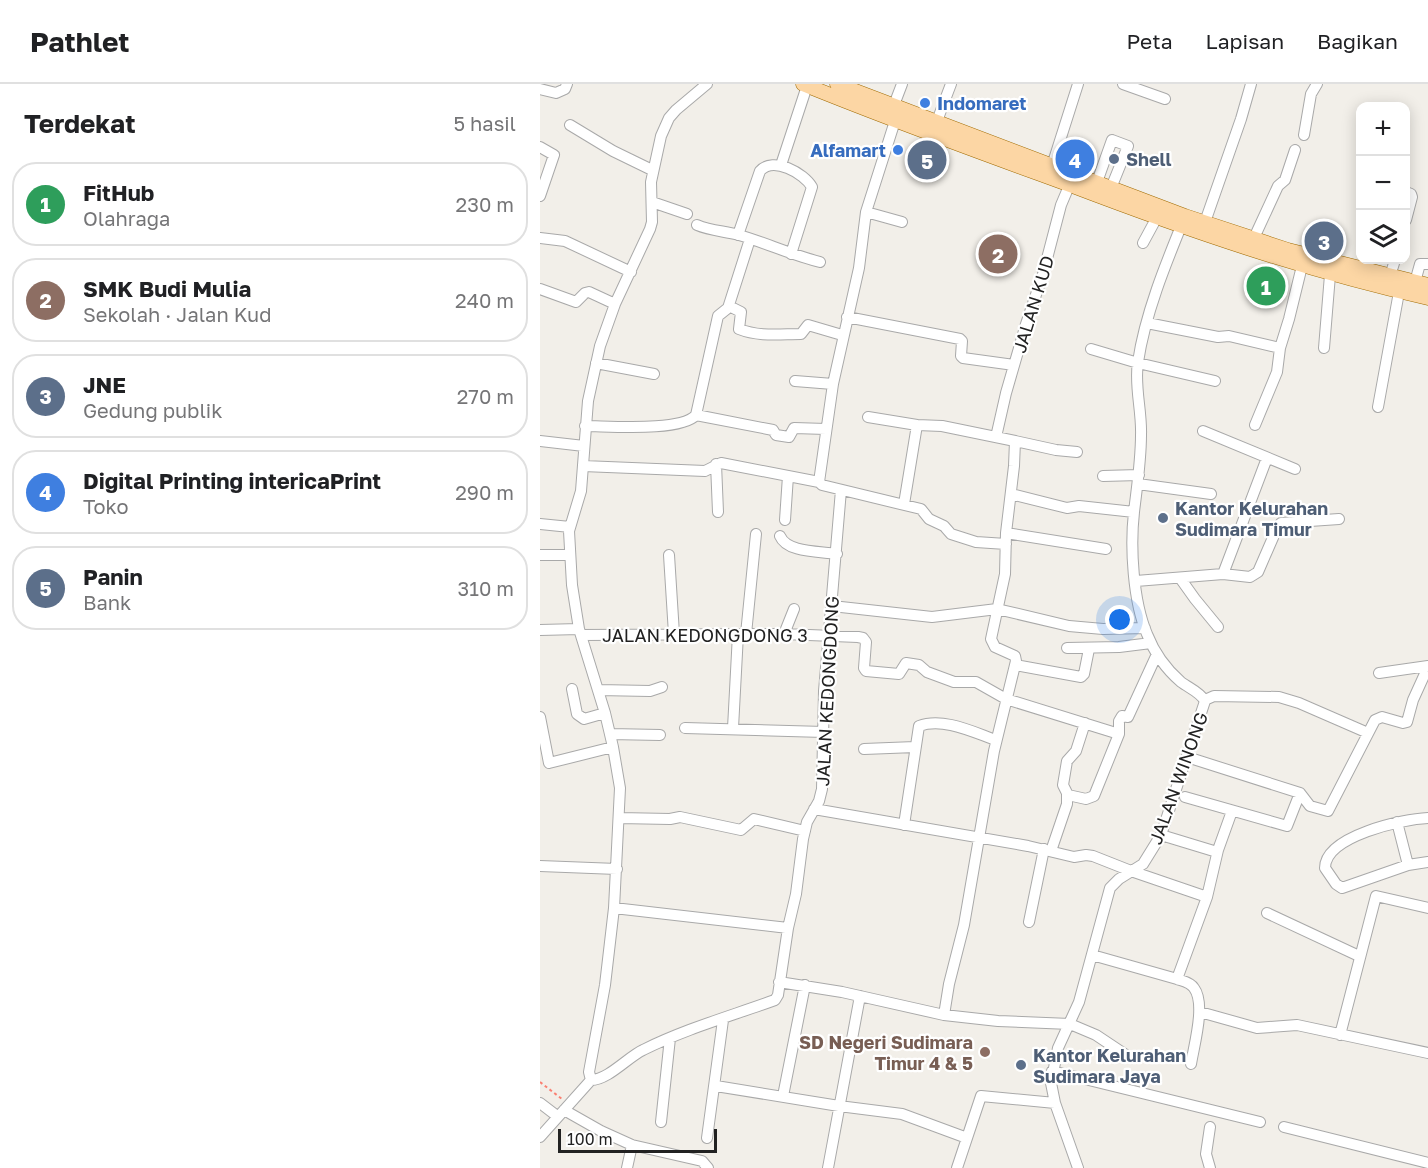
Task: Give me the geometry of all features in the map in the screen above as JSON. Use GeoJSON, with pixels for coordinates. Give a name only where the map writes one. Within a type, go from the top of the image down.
{"type":"FeatureCollection","features":[{"type":"Feature","properties":{"kind":"main road"},"geometry":{"type":"LineString","coordinates":[[837,84],[1054,164],[1072,179],[1156,219],[1205,222],[1288,250],[1368,265],[1390,276],[1421,284]]}},
{"type":"Feature","properties":{"kind":"main road"},"geometry":{"type":"LineString","coordinates":[[805,85],[895,121],[1048,177],[1096,182],[1183,221],[1302,266],[1330,275],[1428,298]]}},
{"type":"Feature","properties":{"kind":"main road"},"geometry":{"type":"LineString","coordinates":[[989,156],[994,142]]}},
{"type":"Feature","properties":{"kind":"street"},"geometry":{"type":"LineString","coordinates":[[540,88],[556,93],[565,89],[567,84]]}},
{"type":"Feature","properties":{"kind":"street"},"geometry":{"type":"LineString","coordinates":[[591,1080],[589,1072],[605,985],[614,908],[620,788],[610,734],[580,632],[570,555],[570,527],[581,491],[585,426],[596,363],[615,304],[650,229],[652,170],[661,136],[669,118],[684,102],[707,84]]}},
{"type":"Feature","properties":{"kind":"street"},"geometry":{"type":"LineString","coordinates":[[894,105],[902,84]]}},
{"type":"Feature","properties":{"kind":"street"},"geometry":{"type":"LineString","coordinates":[[937,121],[951,84]]}},
{"type":"Feature","properties":{"kind":"street"},"geometry":{"type":"LineString","coordinates":[[1123,84],[1165,99]]}},
{"type":"Feature","properties":{"kind":"street"},"geometry":{"type":"LineString","coordinates":[[1205,222],[1238,128],[1249,84]]}},
{"type":"Feature","properties":{"kind":"street"},"geometry":{"type":"LineString","coordinates":[[1304,135],[1311,94],[1317,84]]}},
{"type":"Feature","properties":{"kind":"street"},"geometry":{"type":"LineString","coordinates":[[781,165],[805,85]]}},
{"type":"Feature","properties":{"kind":"street"},"geometry":{"type":"LineString","coordinates":[[1048,177],[1054,164],[1075,85]]}},
{"type":"Feature","properties":{"kind":"street"},"geometry":{"type":"LineString","coordinates":[[819,482],[833,384],[842,334],[859,267],[866,212],[895,121]]}},
{"type":"Feature","properties":{"kind":"street"},"geometry":{"type":"LineString","coordinates":[[570,124],[613,151],[652,170]]}},
{"type":"Feature","properties":{"kind":"street"},"geometry":{"type":"LineString","coordinates":[[1096,182],[1112,140],[1128,146],[1111,188]]}},
{"type":"Feature","properties":{"kind":"street"},"geometry":{"type":"LineString","coordinates":[[540,147],[554,155],[540,196]]}},
{"type":"Feature","properties":{"kind":"street"},"geometry":{"type":"LineString","coordinates":[[1254,238],[1278,186],[1285,180],[1295,150]]}},
{"type":"Feature","properties":{"kind":"street"},"geometry":{"type":"LineString","coordinates":[[738,235],[760,171],[766,166],[781,165],[807,181],[812,187],[791,255]]}},
{"type":"Feature","properties":{"kind":"street","name":"JALAN KUD"},"geometry":{"type":"LineString","coordinates":[[996,437],[1014,365],[1043,274],[1060,205],[1072,179]]}},
{"type":"Feature","properties":{"kind":"street"},"geometry":{"type":"LineString","coordinates":[[652,202],[687,214]]}},
{"type":"Feature","properties":{"kind":"street"},"geometry":{"type":"LineString","coordinates":[[866,212],[902,222]]}},
{"type":"Feature","properties":{"kind":"street"},"geometry":{"type":"LineString","coordinates":[[1143,243],[1156,219]]}},
{"type":"Feature","properties":{"kind":"street","name":"JALAN WINONG"},"geometry":{"type":"LineString","coordinates":[[1057,1072],[1058,1048],[1079,1002],[1110,888],[1119,879],[1143,864],[1161,835],[1205,704],[1205,700],[1167,669],[1157,654],[1145,628],[1136,581],[1134,512],[1142,427],[1138,363],[1161,275],[1183,221]]}},
{"type":"Feature","properties":{"kind":"street"},"geometry":{"type":"LineString","coordinates":[[697,225],[738,235],[791,255],[820,262]]}},
{"type":"Feature","properties":{"kind":"street"},"geometry":{"type":"LineString","coordinates":[[540,238],[565,241],[631,272]]}},
{"type":"Feature","properties":{"kind":"street"},"geometry":{"type":"LineString","coordinates":[[585,426],[669,426],[686,422],[696,415],[718,316],[729,306],[750,239]]}},
{"type":"Feature","properties":{"kind":"street"},"geometry":{"type":"LineString","coordinates":[[1390,276],[1394,264]]}},
{"type":"Feature","properties":{"kind":"street"},"geometry":{"type":"LineString","coordinates":[[1421,284],[1420,264],[1428,264]]}},
{"type":"Feature","properties":{"kind":"street"},"geometry":{"type":"LineString","coordinates":[[1255,425],[1276,372],[1280,348],[1302,266]]}},
{"type":"Feature","properties":{"kind":"street"},"geometry":{"type":"LineString","coordinates":[[1324,348],[1330,275]]}},
{"type":"Feature","properties":{"kind":"street"},"geometry":{"type":"LineString","coordinates":[[540,289],[573,302],[578,301],[589,292],[615,304]]}},
{"type":"Feature","properties":{"kind":"street"},"geometry":{"type":"LineString","coordinates":[[1378,407],[1400,292]]}},
{"type":"Feature","properties":{"kind":"street"},"geometry":{"type":"LineString","coordinates":[[729,306],[741,312],[739,330],[759,335],[801,334],[808,325],[842,334]]}},
{"type":"Feature","properties":{"kind":"street"},"geometry":{"type":"LineString","coordinates":[[847,317],[960,339],[963,358],[1014,365]]}},
{"type":"Feature","properties":{"kind":"street"},"geometry":{"type":"LineString","coordinates":[[1147,323],[1218,337],[1229,336],[1280,348]]}},
{"type":"Feature","properties":{"kind":"street"},"geometry":{"type":"LineString","coordinates":[[1091,349],[1138,363],[1215,381]]}},
{"type":"Feature","properties":{"kind":"street"},"geometry":{"type":"LineString","coordinates":[[596,363],[654,374]]}},
{"type":"Feature","properties":{"kind":"street"},"geometry":{"type":"LineString","coordinates":[[795,381],[833,384]]}},
{"type":"Feature","properties":{"kind":"street"},"geometry":{"type":"LineString","coordinates":[[696,415],[773,430],[776,435],[789,437],[794,428],[826,429]]}},
{"type":"Feature","properties":{"kind":"street"},"geometry":{"type":"LineString","coordinates":[[868,417],[917,425],[942,426],[1056,450],[1077,452]]}},
{"type":"Feature","properties":{"kind":"street"},"geometry":{"type":"LineString","coordinates":[[904,504],[917,425]]}},
{"type":"Feature","properties":{"kind":"street"},"geometry":{"type":"LineString","coordinates":[[1203,431],[1295,469]]}},
{"type":"Feature","properties":{"kind":"street"},"geometry":{"type":"LineString","coordinates":[[540,441],[584,446]]}},
{"type":"Feature","properties":{"kind":"street"},"geometry":{"type":"LineString","coordinates":[[944,1015],[949,984],[964,925],[977,838],[996,740],[1015,665],[1015,656],[1002,651],[992,643],[991,639],[1005,574],[1006,532],[1015,441]]}},
{"type":"Feature","properties":{"kind":"street"},"geometry":{"type":"LineString","coordinates":[[1223,574],[1267,458]]}},
{"type":"Feature","properties":{"kind":"street"},"geometry":{"type":"LineString","coordinates":[[583,465],[705,471],[721,463],[819,482],[841,490],[904,504],[924,511],[928,519],[944,526],[951,534],[976,542],[1006,544]]}},
{"type":"Feature","properties":{"kind":"street"},"geometry":{"type":"LineString","coordinates":[[716,464],[718,512]]}},
{"type":"Feature","properties":{"kind":"street"},"geometry":{"type":"LineString","coordinates":[[785,520],[788,476]]}},
{"type":"Feature","properties":{"kind":"street"},"geometry":{"type":"LineString","coordinates":[[1103,476],[1138,479],[1210,494]]}},
{"type":"Feature","properties":{"kind":"street","name":"JALAN KEDONGDONG"},"geometry":{"type":"LineString","coordinates":[[540,1137],[591,1080],[602,1078],[641,1051],[670,1038],[775,1000],[778,995],[805,831],[807,822],[821,797],[822,789],[828,635],[841,490]]}},
{"type":"Feature","properties":{"kind":"street"},"geometry":{"type":"LineString","coordinates":[[1011,494],[1066,508],[1079,506],[1134,512]]}},
{"type":"Feature","properties":{"kind":"street"},"geometry":{"type":"LineString","coordinates":[[1136,581],[1223,574],[1250,577],[1255,575],[1281,523],[1339,519]]}},
{"type":"Feature","properties":{"kind":"street"},"geometry":{"type":"LineString","coordinates":[[540,524],[570,527]]}},
{"type":"Feature","properties":{"kind":"street"},"geometry":{"type":"LineString","coordinates":[[1006,532],[1106,549]]}},
{"type":"Feature","properties":{"kind":"street"},"geometry":{"type":"LineString","coordinates":[[733,728],[742,634],[756,534]]}},
{"type":"Feature","properties":{"kind":"street"},"geometry":{"type":"LineString","coordinates":[[780,536],[786,545],[795,548],[837,554]]}},
{"type":"Feature","properties":{"kind":"street"},"geometry":{"type":"LineString","coordinates":[[540,555],[570,555]]}},
{"type":"Feature","properties":{"kind":"street"},"geometry":{"type":"LineString","coordinates":[[669,555],[674,634]]}},
{"type":"Feature","properties":{"kind":"street"},"geometry":{"type":"LineString","coordinates":[[1180,578],[1218,627]]}},
{"type":"Feature","properties":{"kind":"street"},"geometry":{"type":"LineString","coordinates":[[832,606],[932,617],[997,609],[1069,626],[1103,629],[1145,628]]}},
{"type":"Feature","properties":{"kind":"street"},"geometry":{"type":"LineString","coordinates":[[783,634],[794,609]]}},
{"type":"Feature","properties":{"kind":"street","name":"JALAN KEDONGDONG 3"},"geometry":{"type":"LineString","coordinates":[[540,630],[858,637],[866,640],[864,668],[866,671],[899,674],[905,664],[916,665],[927,672],[954,682],[976,682],[1006,699]]}},
{"type":"Feature","properties":{"kind":"street"},"geometry":{"type":"LineString","coordinates":[[1067,648],[1089,649],[1151,643]]}},
{"type":"Feature","properties":{"kind":"street"},"geometry":{"type":"LineString","coordinates":[[1015,665],[1081,677],[1084,675],[1089,649]]}},
{"type":"Feature","properties":{"kind":"street"},"geometry":{"type":"LineString","coordinates":[[1068,795],[1086,799],[1094,796],[1119,734],[1119,721],[1122,716],[1128,717],[1157,654]]}},
{"type":"Feature","properties":{"kind":"street"},"geometry":{"type":"LineString","coordinates":[[1379,673],[1428,667]]}},
{"type":"Feature","properties":{"kind":"street"},"geometry":{"type":"LineString","coordinates":[[1187,757],[1300,793],[1310,806],[1325,812],[1330,810],[1338,788],[1375,720],[1380,717],[1406,723],[1413,700],[1428,667]]}},
{"type":"Feature","properties":{"kind":"street"},"geometry":{"type":"LineString","coordinates":[[598,690],[650,691],[662,687]]}},
{"type":"Feature","properties":{"kind":"street"},"geometry":{"type":"LineString","coordinates":[[572,689],[577,714],[580,717],[584,719],[604,713]]}},
{"type":"Feature","properties":{"kind":"street"},"geometry":{"type":"LineString","coordinates":[[1205,700],[1214,696],[1279,697],[1299,703],[1368,734]]}},
{"type":"Feature","properties":{"kind":"street"},"geometry":{"type":"LineString","coordinates":[[1006,699],[1119,734]]}},
{"type":"Feature","properties":{"kind":"street"},"geometry":{"type":"LineString","coordinates":[[540,717],[549,763],[613,747]]}},
{"type":"Feature","properties":{"kind":"street"},"geometry":{"type":"LineString","coordinates":[[1029,922],[1047,850],[1065,812],[1068,795],[1063,785],[1067,761],[1076,751],[1085,723]]}},
{"type":"Feature","properties":{"kind":"street"},"geometry":{"type":"LineString","coordinates":[[904,825],[919,726],[930,724],[967,729],[996,740]]}},
{"type":"Feature","properties":{"kind":"street"},"geometry":{"type":"LineString","coordinates":[[685,728],[824,732]]}},
{"type":"Feature","properties":{"kind":"street"},"geometry":{"type":"LineString","coordinates":[[610,734],[660,735]]}},
{"type":"Feature","properties":{"kind":"street"},"geometry":{"type":"LineString","coordinates":[[864,748],[915,747]]}},
{"type":"Feature","properties":{"kind":"street"},"geometry":{"type":"LineString","coordinates":[[1185,797],[1287,826],[1300,793]]}},
{"type":"Feature","properties":{"kind":"street"},"geometry":{"type":"LineString","coordinates":[[814,809],[1047,850],[1074,857],[1093,856],[1207,897]]}},
{"type":"Feature","properties":{"kind":"street"},"geometry":{"type":"LineString","coordinates":[[1177,979],[1207,897],[1217,852],[1232,811]]}},
{"type":"Feature","properties":{"kind":"street"},"geometry":{"type":"LineString","coordinates":[[619,818],[670,819],[680,817],[741,830],[754,819],[805,831]]}},
{"type":"Feature","properties":{"kind":"street"},"geometry":{"type":"LineString","coordinates":[[1428,818],[1397,822],[1360,833],[1327,857],[1325,867],[1336,884],[1342,888],[1407,865],[1428,862]]}},
{"type":"Feature","properties":{"kind":"street"},"geometry":{"type":"LineString","coordinates":[[1397,822],[1407,865]]}},
{"type":"Feature","properties":{"kind":"street"},"geometry":{"type":"LineString","coordinates":[[1161,835],[1217,852]]}},
{"type":"Feature","properties":{"kind":"street"},"geometry":{"type":"LineString","coordinates":[[540,867],[617,869]]}},
{"type":"Feature","properties":{"kind":"street"},"geometry":{"type":"LineString","coordinates":[[1340,1035],[1376,896],[1428,908]]}},
{"type":"Feature","properties":{"kind":"street"},"geometry":{"type":"LineString","coordinates":[[614,908],[788,928]]}},
{"type":"Feature","properties":{"kind":"street"},"geometry":{"type":"LineString","coordinates":[[1267,913],[1359,956]]}},
{"type":"Feature","properties":{"kind":"street"},"geometry":{"type":"LineString","coordinates":[[1092,955],[1177,979],[1195,988],[1200,1012],[1191,1064]]}},
{"type":"Feature","properties":{"kind":"street"},"geometry":{"type":"LineString","coordinates":[[779,982],[805,985],[944,1015],[998,1021],[1070,1024],[1096,1035],[1126,1055]]}},
{"type":"Feature","properties":{"kind":"street"},"geometry":{"type":"LineString","coordinates":[[783,1096],[805,985]]}},
{"type":"Feature","properties":{"kind":"street"},"geometry":{"type":"LineString","coordinates":[[828,1168],[860,996]]}},
{"type":"Feature","properties":{"kind":"street"},"geometry":{"type":"LineString","coordinates":[[1200,1012],[1257,1028],[1297,1025],[1428,1053]]}},
{"type":"Feature","properties":{"kind":"street"},"geometry":{"type":"LineString","coordinates":[[708,1138],[723,1020]]}},
{"type":"Feature","properties":{"kind":"street"},"geometry":{"type":"LineString","coordinates":[[661,1122],[670,1038]]}},
{"type":"Feature","properties":{"kind":"street"},"geometry":{"type":"LineString","coordinates":[[1078,1168],[1055,1103],[1051,1083],[1057,1072],[1260,1122]]}},
{"type":"Feature","properties":{"kind":"street"},"geometry":{"type":"LineString","coordinates":[[716,1086],[839,1107],[902,1114],[967,1138]]}},
{"type":"Feature","properties":{"kind":"street"},"geometry":{"type":"LineString","coordinates":[[957,1168],[982,1096],[1055,1103]]}},
{"type":"Feature","properties":{"kind":"street"},"geometry":{"type":"LineString","coordinates":[[540,1103],[563,1110],[632,1145],[705,1165]]}},
{"type":"Feature","properties":{"kind":"street"},"geometry":{"type":"LineString","coordinates":[[1210,1127],[1206,1154],[1210,1168]]}},
{"type":"Feature","properties":{"kind":"street"},"geometry":{"type":"LineString","coordinates":[[1284,1127],[1428,1163]]}},
{"type":"Feature","properties":{"kind":"street"},"geometry":{"type":"LineString","coordinates":[[627,1168],[632,1145]]}},
{"type":"Feature","properties":{"kind":"path"},"geometry":{"type":"LineString","coordinates":[[540,1082],[563,1110]]}},
{"type":"Feature","properties":{"kind":"place","name":"Indomaret"},"geometry":{"type":"Point","coordinates":[925,103]}},
{"type":"Feature","properties":{"kind":"place","name":"Alfamart"},"geometry":{"type":"Point","coordinates":[898,150]}},
{"type":"Feature","properties":{"kind":"place","name":"Digital Printing intericaPrint"},"geometry":{"type":"Point","coordinates":[1075,159]}},
{"type":"Feature","properties":{"kind":"place","name":"Shell"},"geometry":{"type":"Point","coordinates":[1114,159]}},
{"type":"Feature","properties":{"kind":"place","name":"Panin"},"geometry":{"type":"Point","coordinates":[927,160]}},
{"type":"Feature","properties":{"kind":"place","name":"JNE"},"geometry":{"type":"Point","coordinates":[1324,241]}},
{"type":"Feature","properties":{"kind":"place","name":"SMK Budi Mulia"},"geometry":{"type":"Point","coordinates":[998,254]}},
{"type":"Feature","properties":{"kind":"place","name":"FitHub"},"geometry":{"type":"Point","coordinates":[1266,286]}},
{"type":"Feature","properties":{"kind":"place","name":"Kantor Kelurahan Sudimara Timur"},"geometry":{"type":"Point","coordinates":[1163,518]}},
{"type":"Feature","properties":{"kind":"place","name":"SD Negeri Sudimara Timur 4 & 5"},"geometry":{"type":"Point","coordinates":[985,1052]}},
{"type":"Feature","properties":{"kind":"place","name":"Kantor Kelurahan Sudimara Jaya"},"geometry":{"type":"Point","coordinates":[1021,1065]}}]}
